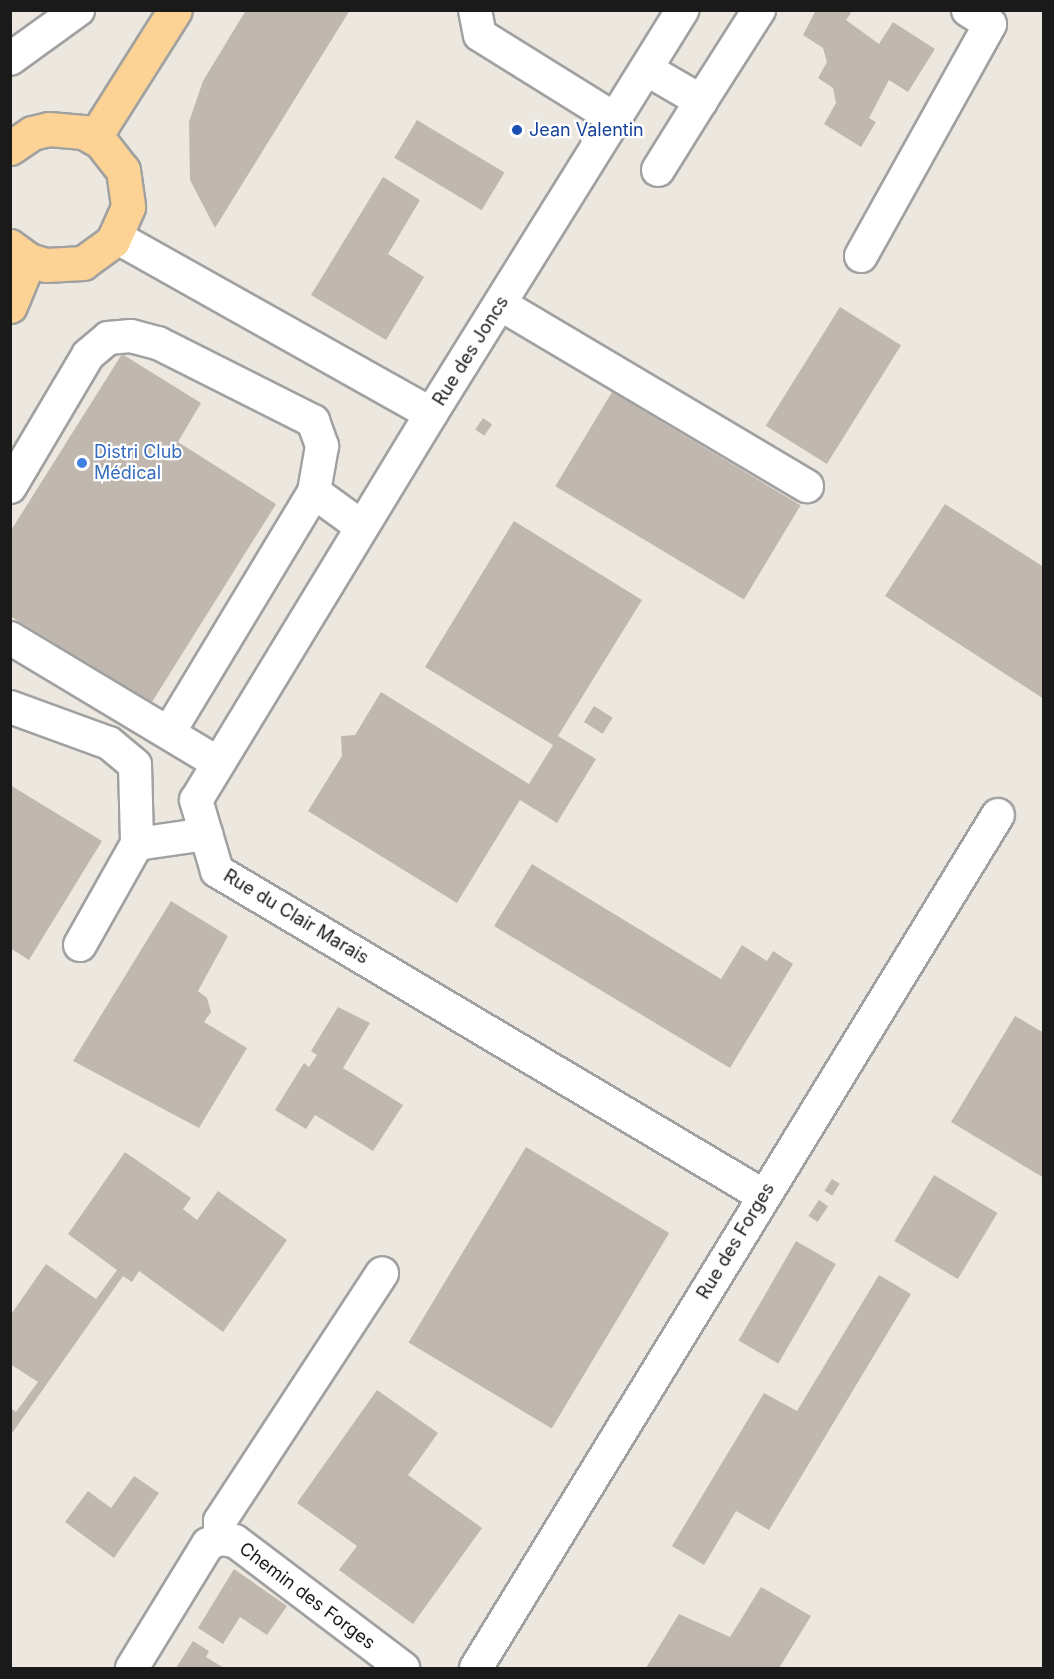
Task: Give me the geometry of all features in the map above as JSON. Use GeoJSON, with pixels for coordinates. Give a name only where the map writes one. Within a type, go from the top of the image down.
{"type":"FeatureCollection","features":[{"type":"Feature","properties":{"kind":"main road"},"geometry":{"type":"LineString","coordinates":[[94,138],[175,10]]}},
{"type":"Feature","properties":{"kind":"main road"},"geometry":{"type":"LineString","coordinates":[[10,148],[32,133],[66,128],[94,138],[113,154],[128,188],[128,207],[116,237],[100,254],[83,263],[64,267],[20,253],[10,306]]}},
{"type":"Feature","properties":{"kind":"street"},"geometry":{"type":"LineString","coordinates":[[10,59],[78,10]]}},
{"type":"Feature","properties":{"kind":"street"},"geometry":{"type":"LineString","coordinates":[[475,10],[480,34],[615,119]]}},
{"type":"Feature","properties":{"kind":"street","name":"Rue des Joncs"},"geometry":{"type":"LineString","coordinates":[[116,237],[431,414],[682,10]]}},
{"type":"Feature","properties":{"kind":"street"},"geometry":{"type":"LineString","coordinates":[[658,170],[759,10]]}},
{"type":"Feature","properties":{"kind":"street"},"geometry":{"type":"LineString","coordinates":[[861,256],[990,24],[968,10]]}},
{"type":"Feature","properties":{"kind":"street"},"geometry":{"type":"LineString","coordinates":[[646,69],[701,101]]}},
{"type":"Feature","properties":{"kind":"street"},"geometry":{"type":"LineString","coordinates":[[500,304],[807,486]]}},
{"type":"Feature","properties":{"kind":"street"},"geometry":{"type":"LineString","coordinates":[[10,487],[88,355],[108,338],[131,336],[158,343],[313,421],[322,446],[314,492],[169,732]]}},
{"type":"Feature","properties":{"kind":"street","name":"Rue du Clair Marais"},"geometry":{"type":"LineString","coordinates":[[431,414],[196,800],[217,871],[764,1196]]}},
{"type":"Feature","properties":{"kind":"street"},"geometry":{"type":"LineString","coordinates":[[314,492],[362,527]]}},
{"type":"Feature","properties":{"kind":"street"},"geometry":{"type":"LineString","coordinates":[[10,638],[218,763]]}},
{"type":"Feature","properties":{"kind":"street"},"geometry":{"type":"LineString","coordinates":[[10,707],[109,743],[135,765],[137,844],[80,945]]}},
{"type":"Feature","properties":{"kind":"street","name":"Rue des Forges"},"geometry":{"type":"LineString","coordinates":[[476,1668],[998,815]]}},
{"type":"Feature","properties":{"kind":"street"},"geometry":{"type":"LineString","coordinates":[[137,844],[206,834]]}},
{"type":"Feature","properties":{"kind":"street"},"geometry":{"type":"LineString","coordinates":[[132,1668],[214,1542],[220,1521],[382,1273]]}},
{"type":"Feature","properties":{"kind":"street","name":"Chemin des Forges"},"geometry":{"type":"LineString","coordinates":[[214,1542],[236,1541],[403,1668]]}},
{"type":"Feature","properties":{"kind":"building"},"geometry":{"type":"Polygon","coordinates":[[[246,10],[350,10],[215,228],[190,180],[189,122],[203,81],[246,10]]]}},
{"type":"Feature","properties":{"kind":"building"},"geometry":{"type":"Polygon","coordinates":[[[816,10],[847,10],[851,13],[846,20],[879,44],[893,22],[935,49],[908,92],[889,80],[869,118],[876,122],[861,147],[824,124],[836,103],[833,88],[818,78],[827,62],[823,48],[803,35],[816,10]]]}},
{"type":"Feature","properties":{"kind":"building"},"geometry":{"type":"Polygon","coordinates":[[[417,120],[504,173],[482,210],[394,158],[417,120]]]}},
{"type":"Feature","properties":{"kind":"building"},"geometry":{"type":"Polygon","coordinates":[[[383,177],[420,200],[388,254],[424,277],[386,340],[311,295],[383,177]]]}},
{"type":"Feature","properties":{"kind":"building"},"geometry":{"type":"Polygon","coordinates":[[[840,307],[901,345],[827,464],[766,426],[840,307]]]}},
{"type":"Feature","properties":{"kind":"building"},"geometry":{"type":"Polygon","coordinates":[[[122,354],[201,403],[178,442],[276,504],[152,702],[10,616],[10,532],[122,354]]]}},
{"type":"Feature","properties":{"kind":"building"},"geometry":{"type":"Polygon","coordinates":[[[612,392],[801,505],[744,600],[555,486],[612,392]]]}},
{"type":"Feature","properties":{"kind":"building"},"geometry":{"type":"Polygon","coordinates":[[[483,418],[492,424],[484,436],[475,430],[483,418]]]}},
{"type":"Feature","properties":{"kind":"building"},"geometry":{"type":"Polygon","coordinates":[[[945,504],[1044,567],[1044,699],[885,596],[945,504]]]}},
{"type":"Feature","properties":{"kind":"building"},"geometry":{"type":"Polygon","coordinates":[[[514,521],[642,600],[558,736],[596,759],[557,823],[520,800],[457,903],[308,811],[342,756],[341,736],[355,735],[381,692],[529,784],[553,745],[425,667],[514,521]]]}},
{"type":"Feature","properties":{"kind":"building"},"geometry":{"type":"Polygon","coordinates":[[[594,706],[613,718],[603,734],[584,722],[594,706]]]}},
{"type":"Feature","properties":{"kind":"building"},"geometry":{"type":"Polygon","coordinates":[[[10,785],[102,841],[29,960],[10,948],[10,785]]]}},
{"type":"Feature","properties":{"kind":"building"},"geometry":{"type":"Polygon","coordinates":[[[532,864],[721,979],[742,945],[767,961],[773,951],[793,964],[730,1068],[494,926],[532,864]]]}},
{"type":"Feature","properties":{"kind":"building"},"geometry":{"type":"Polygon","coordinates":[[[171,901],[228,936],[198,991],[207,998],[211,1012],[204,1022],[247,1048],[199,1128],[73,1061],[171,901]]]}},
{"type":"Feature","properties":{"kind":"building"},"geometry":{"type":"Polygon","coordinates":[[[338,1007],[370,1023],[343,1068],[403,1105],[373,1151],[315,1115],[306,1129],[275,1110],[304,1063],[309,1067],[317,1055],[311,1051],[338,1007]]]}},
{"type":"Feature","properties":{"kind":"building"},"geometry":{"type":"Polygon","coordinates":[[[1015,1016],[1044,1033],[1044,1178],[951,1122],[1015,1016]]]}},
{"type":"Feature","properties":{"kind":"building"},"geometry":{"type":"Polygon","coordinates":[[[526,1147],[669,1233],[552,1428],[409,1342],[526,1147]]]}},
{"type":"Feature","properties":{"kind":"building"},"geometry":{"type":"Polygon","coordinates":[[[125,1152],[191,1198],[183,1209],[197,1220],[218,1191],[287,1240],[223,1332],[139,1271],[132,1282],[123,1276],[10,1436],[10,1408],[16,1412],[38,1382],[10,1364],[10,1316],[46,1264],[96,1299],[117,1270],[68,1234],[125,1152]]]}},
{"type":"Feature","properties":{"kind":"building"},"geometry":{"type":"Polygon","coordinates":[[[934,1175],[997,1213],[958,1279],[894,1241],[934,1175]]]}},
{"type":"Feature","properties":{"kind":"building"},"geometry":{"type":"Polygon","coordinates":[[[832,1179],[840,1184],[832,1196],[825,1191],[832,1179]]]}},
{"type":"Feature","properties":{"kind":"building"},"geometry":{"type":"Polygon","coordinates":[[[819,1200],[828,1206],[817,1222],[808,1216],[819,1200]]]}},
{"type":"Feature","properties":{"kind":"building"},"geometry":{"type":"Polygon","coordinates":[[[796,1241],[836,1264],[778,1364],[738,1341],[796,1241]]]}},
{"type":"Feature","properties":{"kind":"building"},"geometry":{"type":"Polygon","coordinates":[[[879,1275],[911,1294],[769,1530],[736,1511],[704,1565],[672,1546],[764,1393],[797,1411],[879,1275]]]}},
{"type":"Feature","properties":{"kind":"building"},"geometry":{"type":"Polygon","coordinates":[[[377,1390],[438,1433],[408,1475],[482,1528],[413,1624],[339,1570],[357,1546],[297,1503],[377,1390]]]}},
{"type":"Feature","properties":{"kind":"building"},"geometry":{"type":"Polygon","coordinates":[[[134,1476],[159,1493],[114,1558],[65,1522],[88,1491],[111,1508],[134,1476]]]}},
{"type":"Feature","properties":{"kind":"building"},"geometry":{"type":"Polygon","coordinates":[[[234,1569],[287,1606],[267,1635],[240,1617],[223,1644],[198,1628],[234,1569]]]}},
{"type":"Feature","properties":{"kind":"building"},"geometry":{"type":"Polygon","coordinates":[[[761,1587],[811,1616],[779,1668],[646,1668],[679,1614],[730,1637],[761,1587]]]}},
{"type":"Feature","properties":{"kind":"building"},"geometry":{"type":"Polygon","coordinates":[[[193,1641],[209,1651],[206,1657],[224,1668],[176,1668],[193,1641]]]}},
{"type":"Feature","properties":{"kind":"place","name":"Jean Valentin"},"geometry":{"type":"Point","coordinates":[517,130]}},
{"type":"Feature","properties":{"kind":"place","name":"Distri Club Médical"},"geometry":{"type":"Point","coordinates":[82,463]}}]}
